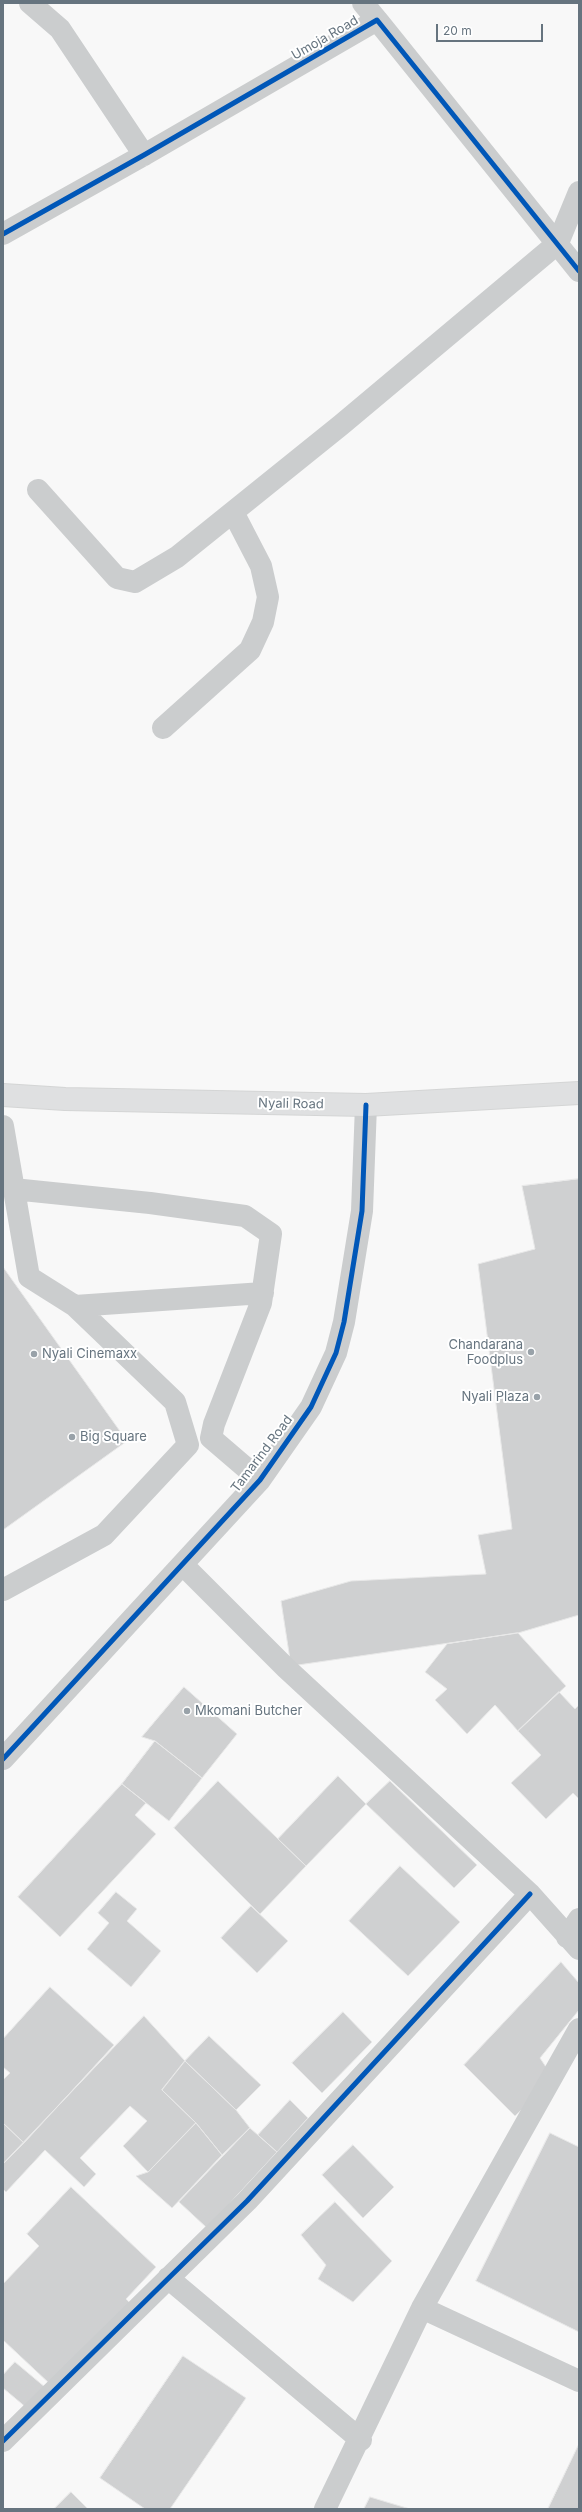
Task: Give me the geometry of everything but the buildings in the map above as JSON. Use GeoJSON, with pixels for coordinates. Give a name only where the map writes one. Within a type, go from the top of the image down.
{"type":"FeatureCollection","features":[{"type":"Feature","properties":{"kind":"main road","name":"Nyali Road"},"geometry":{"type":"LineString","coordinates":[[3,1095],[65,1099],[366,1105],[579,1093]]}},
{"type":"Feature","properties":{"kind":"street"},"geometry":{"type":"LineString","coordinates":[[30,3],[60,29],[144,155]]}},
{"type":"Feature","properties":{"kind":"street","name":"Umoja Road"},"geometry":{"type":"LineString","coordinates":[[363,3],[558,243],[579,271]]}},
{"type":"Feature","properties":{"kind":"street","name":"Umoja Road"},"geometry":{"type":"LineString","coordinates":[[3,234],[144,155],[377,20]]}},
{"type":"Feature","properties":{"kind":"street"},"geometry":{"type":"LineString","coordinates":[[38,490],[117,578],[135,582],[177,557],[341,425],[558,243],[579,192]]}},
{"type":"Feature","properties":{"kind":"street"},"geometry":{"type":"LineString","coordinates":[[163,728],[250,650],[263,622],[268,597],[261,566],[232,512]]}},
{"type":"Feature","properties":{"kind":"street","name":"Tamarind Road"},"geometry":{"type":"LineString","coordinates":[[3,1759],[184,1566],[260,1480],[311,1407],[337,1347],[344,1322],[362,1211],[366,1105]]}},
{"type":"Feature","properties":{"kind":"street"},"geometry":{"type":"LineString","coordinates":[[3,1126],[13,1189],[30,1277],[75,1306],[175,1402],[188,1445]]}},
{"type":"Feature","properties":{"kind":"street"},"geometry":{"type":"LineString","coordinates":[[13,1189],[150,1203],[245,1216],[271,1234],[261,1303],[214,1424],[211,1438]]}},
{"type":"Feature","properties":{"kind":"street"},"geometry":{"type":"LineString","coordinates":[[75,1306],[263,1293]]}},
{"type":"Feature","properties":{"kind":"street"},"geometry":{"type":"LineString","coordinates":[[211,1438],[260,1480]]}},
{"type":"Feature","properties":{"kind":"street"},"geometry":{"type":"LineString","coordinates":[[3,1590],[104,1535],[188,1445],[211,1438]]}},
{"type":"Feature","properties":{"kind":"street"},"geometry":{"type":"LineString","coordinates":[[184,1566],[286,1668],[530,1894],[573,1943]]}},
{"type":"Feature","properties":{"kind":"street"},"geometry":{"type":"LineString","coordinates":[[3,2441],[247,2201],[530,1894]]}},
{"type":"Feature","properties":{"kind":"street"},"geometry":{"type":"LineString","coordinates":[[573,1943],[579,1919]]}},
{"type":"Feature","properties":{"kind":"street"},"geometry":{"type":"LineString","coordinates":[[325,2509],[360,2440],[422,2308],[579,2029]]}},
{"type":"Feature","properties":{"kind":"street"},"geometry":{"type":"LineString","coordinates":[[168,2278],[360,2440]]}},
{"type":"Feature","properties":{"kind":"street"},"geometry":{"type":"LineString","coordinates":[[422,2308],[579,2381]]}},
{"type":"Feature","properties":{"kind":"cycle path"},"geometry":{"type":"LineString","coordinates":[[3,234],[144,155],[377,20],[579,271]]}},
{"type":"Feature","properties":{"kind":"cycle path"},"geometry":{"type":"LineString","coordinates":[[3,1759],[260,1480],[311,1407],[336,1353],[344,1322],[362,1211],[366,1105]]}},
{"type":"Feature","properties":{"kind":"cycle path"},"geometry":{"type":"LineString","coordinates":[[3,2441],[247,2201],[530,1894]]}},
{"type":"Feature","properties":{"kind":"place","name":"Chandarana Foodplus"},"geometry":{"type":"Point","coordinates":[531,1352]}},
{"type":"Feature","properties":{"kind":"place","name":"Nyali Cinemaxx"},"geometry":{"type":"Point","coordinates":[34,1354]}},
{"type":"Feature","properties":{"kind":"place","name":"Nyali Plaza"},"geometry":{"type":"Point","coordinates":[537,1397]}},
{"type":"Feature","properties":{"kind":"place","name":"Big Square"},"geometry":{"type":"Point","coordinates":[72,1437]}},
{"type":"Feature","properties":{"kind":"place","name":"Mkomani Butcher"},"geometry":{"type":"Point","coordinates":[187,1711]}}]}
